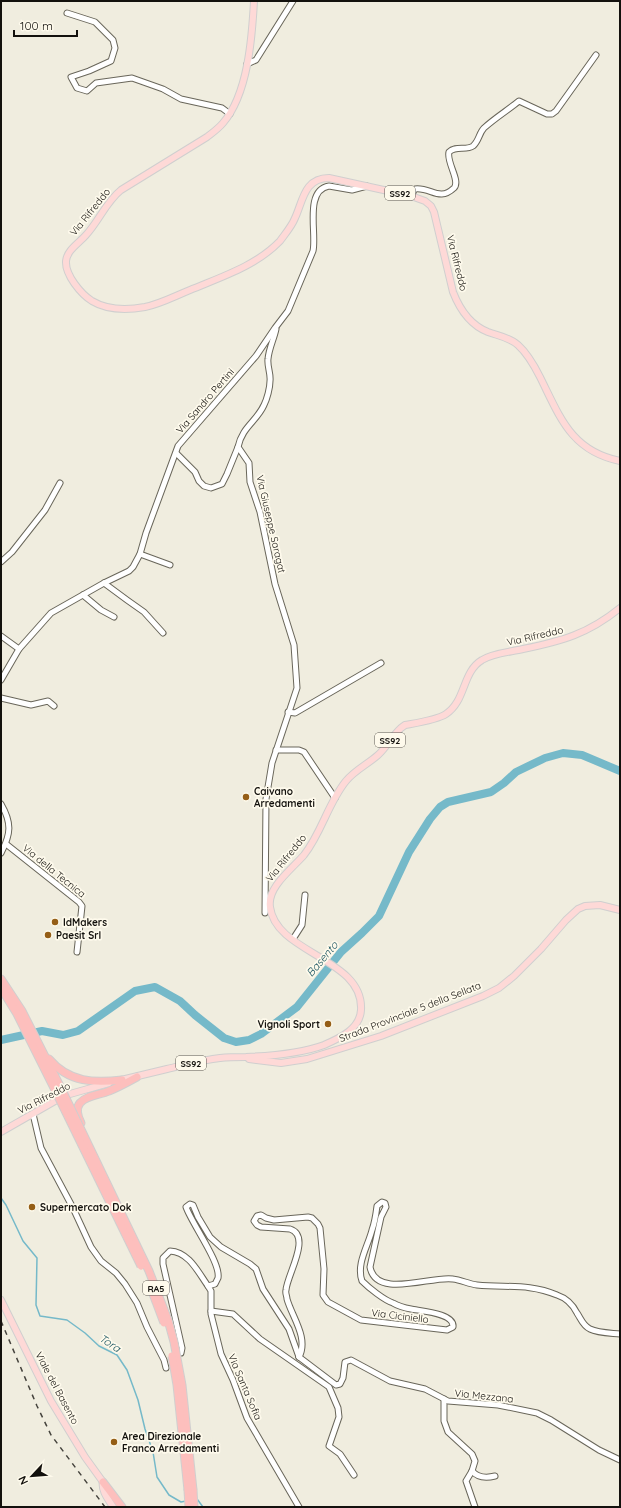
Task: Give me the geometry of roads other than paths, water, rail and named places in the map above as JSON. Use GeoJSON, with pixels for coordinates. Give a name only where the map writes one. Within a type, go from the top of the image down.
{"type":"FeatureCollection","features":[{"type":"Feature","properties":{"kind":"highway","name":"RA5"},"geometry":{"type":"LineString","coordinates":[[1,979],[58,1089],[144,1273],[163,1320],[170,1342],[177,1384],[190,1506]]}},
{"type":"Feature","properties":{"kind":"highway","name":"RA5"},"geometry":{"type":"LineString","coordinates":[[1,988],[19,1012]]}},
{"type":"Feature","properties":{"kind":"highway"},"geometry":{"type":"LineString","coordinates":[[40,1052],[67,1074],[78,1078],[100,1082],[122,1080]]}},
{"type":"Feature","properties":{"kind":"highway"},"geometry":{"type":"LineString","coordinates":[[106,1182],[100,1162],[80,1120],[77,1110],[80,1103],[84,1100],[109,1091],[137,1077]]}},
{"type":"Feature","properties":{"kind":"highway","name":"RA5"},"geometry":{"type":"LineString","coordinates":[[58,1089],[106,1182],[156,1289],[174,1342],[182,1385],[190,1506]]}},
{"type":"Feature","properties":{"kind":"highway"},"geometry":{"type":"LineString","coordinates":[[103,1482],[122,1507]]}},
{"type":"Feature","properties":{"kind":"main road","name":"Via Rifreddo"},"geometry":{"type":"LineString","coordinates":[[254,1],[253,24],[247,64],[236,101],[230,114],[221,126],[207,137],[116,194],[110,200],[86,235],[70,251],[66,259],[68,270],[75,285],[90,300],[107,307],[121,309],[144,307],[164,301],[247,265],[274,246],[289,228],[295,219],[306,191],[315,180],[329,178],[412,196],[425,201],[431,206],[434,212],[453,292],[466,317],[480,328],[506,337],[522,348],[530,359],[570,433],[599,455],[620,461]]}},
{"type":"Feature","properties":{"kind":"main road","name":"Via Rifreddo"},"geometry":{"type":"LineString","coordinates":[[137,1077],[198,1062],[228,1057],[246,1057],[308,1050],[325,1044],[352,1029],[359,1019],[361,1002],[357,991],[345,975],[293,939],[280,928],[270,909],[271,896],[277,886],[309,848],[318,834],[340,789],[351,775],[379,754],[401,728],[438,718],[451,710],[461,697],[471,670],[482,660],[489,657],[563,640],[584,632],[620,608]]}},
{"type":"Feature","properties":{"kind":"main road","name":"Strada Provinciale 5 della Sellata"},"geometry":{"type":"LineString","coordinates":[[246,1057],[250,1060],[292,1062],[322,1055],[415,1023],[500,988],[541,949],[566,920],[578,909],[585,906],[600,905],[620,910]]}},
{"type":"Feature","properties":{"kind":"main road","name":"SS92"},"geometry":{"type":"LineString","coordinates":[[122,1080],[137,1077]]}},
{"type":"Feature","properties":{"kind":"main road","name":"Via Rifreddo"},"geometry":{"type":"LineString","coordinates":[[1,1132],[55,1101],[74,1093],[122,1080]]}},
{"type":"Feature","properties":{"kind":"main road","name":"Viale del Basento"},"geometry":{"type":"LineString","coordinates":[[1,1300],[51,1402],[84,1457],[103,1482],[102,1486],[113,1507]]}},
{"type":"Feature","properties":{"kind":"street"},"geometry":{"type":"LineString","coordinates":[[247,64],[256,60],[293,1]]}},
{"type":"Feature","properties":{"kind":"street"},"geometry":{"type":"LineString","coordinates":[[67,14],[95,22],[113,40],[115,48],[111,60],[89,71],[71,77],[77,88],[87,91],[96,83],[132,78],[163,89],[181,99],[222,108],[230,114]]}},
{"type":"Feature","properties":{"kind":"street"},"geometry":{"type":"LineString","coordinates":[[412,196],[415,189],[423,189],[437,195],[441,195],[454,188],[456,181],[449,160],[449,152],[454,149],[472,147],[477,142],[480,134],[486,127],[520,101],[547,114],[552,114],[556,111],[596,55]]}},
{"type":"Feature","properties":{"kind":"street","name":"Via Sandro Pertini"},"geometry":{"type":"LineString","coordinates":[[1,680],[19,649],[51,613],[104,583],[129,571],[140,554],[146,533],[178,446],[256,356],[290,307],[315,243],[312,215],[317,195],[325,186],[352,190],[368,186]]}},
{"type":"Feature","properties":{"kind":"street"},"geometry":{"type":"LineString","coordinates":[[176,453],[195,472],[204,486],[211,488],[222,484],[238,447],[239,440],[246,428],[261,411],[265,404],[270,381],[268,360],[271,342],[276,332],[275,328]]}},
{"type":"Feature","properties":{"kind":"street","name":"Via Giuseppe Saragat"},"geometry":{"type":"LineString","coordinates":[[238,447],[249,463],[250,482],[260,512],[276,584],[294,645],[297,688],[272,764],[266,799],[266,914]]}},
{"type":"Feature","properties":{"kind":"street"},"geometry":{"type":"LineString","coordinates":[[1,562],[12,552],[45,510],[60,483]]}},
{"type":"Feature","properties":{"kind":"street"},"geometry":{"type":"LineString","coordinates":[[140,554],[170,565]]}},
{"type":"Feature","properties":{"kind":"street"},"geometry":{"type":"LineString","coordinates":[[104,583],[144,612],[163,633]]}},
{"type":"Feature","properties":{"kind":"street"},"geometry":{"type":"LineString","coordinates":[[83,595],[101,610],[114,617]]}},
{"type":"Feature","properties":{"kind":"street"},"geometry":{"type":"LineString","coordinates":[[1,636],[19,649]]}},
{"type":"Feature","properties":{"kind":"street"},"geometry":{"type":"LineString","coordinates":[[288,712],[295,713],[381,663]]}},
{"type":"Feature","properties":{"kind":"street"},"geometry":{"type":"LineString","coordinates":[[1,698],[31,705],[48,701],[54,706]]}},
{"type":"Feature","properties":{"kind":"street"},"geometry":{"type":"LineString","coordinates":[[276,750],[299,750],[304,752],[335,798]]}},
{"type":"Feature","properties":{"kind":"street"},"geometry":{"type":"LineString","coordinates":[[1,804],[5,810],[10,827],[6,844],[1,853]]}},
{"type":"Feature","properties":{"kind":"street","name":"Via della Tecnica"},"geometry":{"type":"LineString","coordinates":[[6,844],[79,902],[82,906],[77,952]]}},
{"type":"Feature","properties":{"kind":"street"},"geometry":{"type":"LineString","coordinates":[[293,939],[302,925],[305,895]]}},
{"type":"Feature","properties":{"kind":"street"},"geometry":{"type":"LineString","coordinates":[[33,1114],[41,1148],[57,1176],[91,1247],[102,1261],[120,1279],[137,1303],[166,1367],[170,1361]]}},
{"type":"Feature","properties":{"kind":"street","name":"Via Ciciniello"},"geometry":{"type":"LineString","coordinates":[[299,1357],[303,1345],[285,1291],[299,1245],[298,1235],[294,1230],[290,1229],[257,1225],[254,1220],[257,1216],[261,1215],[266,1218],[279,1220],[308,1216],[315,1220],[320,1228],[324,1262],[323,1295],[328,1302],[361,1320],[447,1330],[453,1327],[454,1324],[452,1321],[432,1312],[409,1309],[391,1303],[362,1281],[361,1265],[372,1231],[377,1206],[382,1202],[386,1207],[370,1267],[371,1272],[379,1280],[396,1284],[407,1284],[440,1278],[451,1278],[475,1284],[528,1286],[559,1296],[571,1303],[582,1323],[590,1330],[620,1334]]}},
{"type":"Feature","properties":{"kind":"street"},"geometry":{"type":"LineString","coordinates":[[181,1353],[182,1348],[163,1258],[170,1251],[177,1252],[187,1257],[208,1286],[215,1284],[218,1278],[218,1269],[213,1258],[189,1216],[186,1207],[190,1204],[193,1205],[210,1237],[256,1269],[263,1289],[289,1329],[299,1357]]}},
{"type":"Feature","properties":{"kind":"street","name":"Via Santa Sofia"},"geometry":{"type":"LineString","coordinates":[[208,1286],[211,1291],[211,1311],[221,1354],[233,1380],[247,1418],[299,1507]]}},
{"type":"Feature","properties":{"kind":"street"},"geometry":{"type":"LineString","coordinates":[[211,1311],[233,1314],[260,1339],[329,1387]]}},
{"type":"Feature","properties":{"kind":"street","name":"Via Mezzana"},"geometry":{"type":"LineString","coordinates":[[299,1357],[334,1383],[340,1384],[343,1378],[344,1362],[350,1360],[390,1381],[425,1389],[444,1400],[452,1402],[498,1405],[537,1413],[599,1450],[620,1460]]}},
{"type":"Feature","properties":{"kind":"street"},"geometry":{"type":"LineString","coordinates":[[323,1374],[338,1408],[339,1417],[329,1446],[340,1454],[354,1475]]}},
{"type":"Feature","properties":{"kind":"street"},"geometry":{"type":"LineString","coordinates":[[444,1400],[443,1413],[445,1427],[450,1435],[472,1454],[475,1461],[472,1471],[466,1481],[475,1507]]}},
{"type":"Feature","properties":{"kind":"street"},"geometry":{"type":"LineString","coordinates":[[472,1471],[478,1476],[482,1477],[495,1476]]}},
{"type":"Feature","properties":{"kind":"waterway","name":"Basento"},"geometry":{"type":"LineString","coordinates":[[1,1040],[42,1031],[63,1035],[78,1031],[135,991],[155,987],[180,1001],[224,1038],[236,1042],[249,1040],[261,1034],[297,1007],[341,952],[379,916],[409,852],[430,819],[440,807],[448,802],[491,792],[516,772],[545,758],[563,753],[582,755],[620,771]]}},
{"type":"Feature","properties":{"kind":"waterway","name":"Tora"},"geometry":{"type":"LineString","coordinates":[[1,1198],[6,1205],[23,1241],[37,1258],[36,1305],[40,1316],[67,1320],[85,1333],[99,1346],[117,1355],[127,1370],[138,1400],[145,1429],[153,1452],[157,1477],[169,1495],[181,1502],[186,1501]]}},
{"type":"Feature","properties":{"kind":"waterway","name":"Tora"},"geometry":{"type":"LineString","coordinates":[[197,1499],[203,1507]]}},
{"type":"Feature","properties":{"kind":"railway"},"geometry":{"type":"LineString","coordinates":[[1,1321],[51,1435],[105,1507]]}},
{"type":"Feature","properties":{"kind":"place","name":"Caivano Arredamenti"},"geometry":{"type":"Point","coordinates":[246,797]}},
{"type":"Feature","properties":{"kind":"place","name":"IdMakers"},"geometry":{"type":"Point","coordinates":[55,922]}},
{"type":"Feature","properties":{"kind":"place","name":"Paesit Srl"},"geometry":{"type":"Point","coordinates":[48,935]}},
{"type":"Feature","properties":{"kind":"place","name":"Vignoli Sport"},"geometry":{"type":"Point","coordinates":[328,1024]}},
{"type":"Feature","properties":{"kind":"place","name":"Supermercato Dok"},"geometry":{"type":"Point","coordinates":[32,1207]}},
{"type":"Feature","properties":{"kind":"place","name":"Area Direzionale Franco Arredamenti"},"geometry":{"type":"Point","coordinates":[114,1442]}}]}
